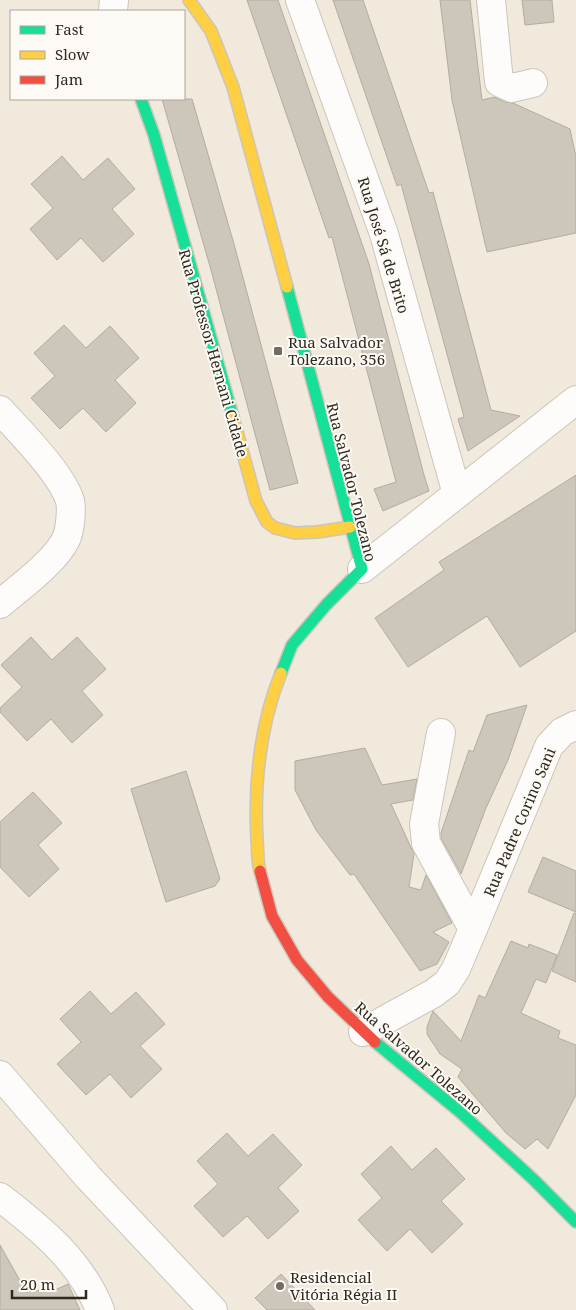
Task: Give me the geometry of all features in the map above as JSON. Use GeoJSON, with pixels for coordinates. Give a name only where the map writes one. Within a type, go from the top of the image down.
{"type":"FeatureCollection","features":[{"type":"Feature","properties":{"kind":"street","name":"Rua Salvador Tolezano"},"geometry":{"type":"LineString","coordinates":[[189,0],[211,31],[233,87],[362,570],[326,605],[292,645],[272,692],[258,764],[256,818],[259,867],[272,916],[297,960],[328,997],[363,1032],[460,1112],[533,1179],[576,1222]]}},
{"type":"Feature","properties":{"kind":"street","name":"Rua José Sá de Brito"},"geometry":{"type":"LineString","coordinates":[[300,0],[384,234],[457,494]]}},
{"type":"Feature","properties":{"kind":"street"},"geometry":{"type":"LineString","coordinates":[[491,0],[499,82],[512,88],[533,83]]}},
{"type":"Feature","properties":{"kind":"street","name":"Rua Professor Hernani Cidade"},"geometry":{"type":"LineString","coordinates":[[141,100],[154,135],[256,501],[265,520],[277,530],[293,534],[350,527]]}},
{"type":"Feature","properties":{"kind":"street"},"geometry":{"type":"LineString","coordinates":[[362,570],[576,400]]}},
{"type":"Feature","properties":{"kind":"street"},"geometry":{"type":"LineString","coordinates":[[0,410],[55,473],[70,502],[70,518],[66,539],[51,560],[0,604]]}},
{"type":"Feature","properties":{"kind":"street","name":"Rua Padre Corino Sani"},"geometry":{"type":"LineString","coordinates":[[363,1032],[434,993],[447,983],[456,969],[549,746],[562,732],[576,725]]}},
{"type":"Feature","properties":{"kind":"street"},"geometry":{"type":"LineString","coordinates":[[440,733],[424,824],[424,834],[426,843],[473,929]]}},
{"type":"Feature","properties":{"kind":"street"},"geometry":{"type":"LineString","coordinates":[[0,1075],[88,1178],[213,1310]]}},
{"type":"Feature","properties":{"kind":"street"},"geometry":{"type":"LineString","coordinates":[[0,1196],[40,1228],[76,1266],[100,1310]]}},
{"type":"Feature","properties":{"kind":"building"},"geometry":{"type":"Polygon","coordinates":[[[247,0],[278,0],[369,264],[429,491],[383,511],[374,489],[396,482],[332,237],[329,238],[247,0]]]}},
{"type":"Feature","properties":{"kind":"building"},"geometry":{"type":"Polygon","coordinates":[[[333,0],[363,0],[429,193],[433,192],[491,410],[520,416],[468,451],[458,419],[464,417],[401,184],[397,186],[333,0]]]}},
{"type":"Feature","properties":{"kind":"building"},"geometry":{"type":"Polygon","coordinates":[[[440,0],[470,0],[482,100],[494,97],[513,103],[570,129],[576,157],[576,233],[487,252],[452,100],[440,0]]]}},
{"type":"Feature","properties":{"kind":"building"},"geometry":{"type":"Polygon","coordinates":[[[522,0],[552,0],[554,22],[525,25],[522,0]]]}},
{"type":"Feature","properties":{"kind":"building"},"geometry":{"type":"Polygon","coordinates":[[[192,99],[234,244],[298,483],[270,490],[211,270],[162,100],[192,99]]]}},
{"type":"Feature","properties":{"kind":"building"},"geometry":{"type":"Polygon","coordinates":[[[62,156],[83,180],[108,158],[135,189],[112,209],[134,234],[103,262],[81,238],[57,260],[30,229],[53,208],[31,184],[62,156]]]}},
{"type":"Feature","properties":{"kind":"building"},"geometry":{"type":"Polygon","coordinates":[[[64,325],[86,348],[110,326],[139,358],[115,380],[136,403],[106,432],[83,408],[60,429],[31,398],[55,376],[34,353],[64,325]]]}},
{"type":"Feature","properties":{"kind":"building"},"geometry":{"type":"Polygon","coordinates":[[[576,475],[576,631],[520,667],[487,616],[408,667],[375,618],[444,570],[439,562],[576,475]]]}},
{"type":"Feature","properties":{"kind":"building"},"geometry":{"type":"Polygon","coordinates":[[[31,637],[52,660],[77,637],[106,669],[82,691],[103,715],[72,743],[51,719],[27,741],[0,712],[0,708],[22,687],[1,665],[31,637]]]}},
{"type":"Feature","properties":{"kind":"building"},"geometry":{"type":"Polygon","coordinates":[[[527,705],[508,760],[486,808],[461,874],[441,838],[441,833],[469,750],[473,752],[487,715],[527,705]]]}},
{"type":"Feature","properties":{"kind":"building"},"geometry":{"type":"Polygon","coordinates":[[[365,748],[382,785],[417,779],[413,800],[391,804],[414,854],[409,887],[421,890],[426,875],[452,923],[433,932],[449,942],[437,964],[420,971],[354,874],[350,875],[316,830],[295,790],[295,761],[365,748]]]}},
{"type":"Feature","properties":{"kind":"building"},"geometry":{"type":"Polygon","coordinates":[[[186,771],[220,879],[215,886],[166,902],[131,789],[186,771]]]}},
{"type":"Feature","properties":{"kind":"building"},"geometry":{"type":"Polygon","coordinates":[[[33,792],[62,823],[38,845],[59,869],[29,897],[0,867],[0,822],[33,792]]]}},
{"type":"Feature","properties":{"kind":"building"},"geometry":{"type":"Polygon","coordinates":[[[543,857],[576,871],[576,912],[528,892],[543,857]]]}},
{"type":"Feature","properties":{"kind":"building"},"geometry":{"type":"Polygon","coordinates":[[[574,913],[576,913],[576,982],[552,971],[574,913]]]}},
{"type":"Feature","properties":{"kind":"building"},"geometry":{"type":"Polygon","coordinates":[[[511,941],[528,948],[529,944],[557,955],[546,983],[536,979],[521,1013],[560,1031],[558,1038],[576,1045],[576,1095],[548,1149],[537,1139],[525,1149],[506,1133],[458,1077],[462,1069],[440,1054],[427,1034],[427,1027],[433,1011],[461,1041],[479,995],[485,998],[511,941]]]}},
{"type":"Feature","properties":{"kind":"building"},"geometry":{"type":"Polygon","coordinates":[[[90,991],[111,1014],[136,992],[165,1024],[140,1046],[162,1069],[131,1098],[110,1074],[86,1095],[57,1064],[81,1042],[60,1019],[90,991]]]}},
{"type":"Feature","properties":{"kind":"building"},"geometry":{"type":"Polygon","coordinates":[[[227,1133],[248,1156],[273,1134],[302,1165],[278,1188],[299,1211],[268,1239],[247,1216],[223,1237],[194,1206],[218,1184],[197,1161],[227,1133]]]}},
{"type":"Feature","properties":{"kind":"building"},"geometry":{"type":"Polygon","coordinates":[[[391,1146],[412,1170],[436,1148],[465,1179],[441,1201],[463,1224],[432,1253],[410,1229],[387,1251],[358,1220],[382,1198],[361,1174],[391,1146]]]}},
{"type":"Feature","properties":{"kind":"building"},"geometry":{"type":"Polygon","coordinates":[[[0,1245],[27,1293],[35,1288],[37,1291],[51,1283],[55,1290],[68,1284],[80,1310],[0,1310],[0,1245]]]}},
{"type":"Feature","properties":{"kind":"building","name":"Residencial Vitória Régia II"},"geometry":{"type":"Polygon","coordinates":[[[281,1274],[315,1310],[267,1310],[255,1298],[281,1274]]]}},
{"type":"Feature","properties":{"kind":"traffic: fast"},"geometry":{"type":"LineString","coordinates":[[141,100],[154,135],[233,417]]}},
{"type":"Feature","properties":{"kind":"traffic: fast"},"geometry":{"type":"LineString","coordinates":[[281,673],[292,645],[326,605],[362,569],[287,287]]}},
{"type":"Feature","properties":{"kind":"traffic: fast"},"geometry":{"type":"LineString","coordinates":[[375,1042],[460,1112],[533,1179],[576,1222]]}},
{"type":"Feature","properties":{"kind":"traffic: slow"},"geometry":{"type":"LineString","coordinates":[[189,0],[211,31],[233,87],[287,287]]}},
{"type":"Feature","properties":{"kind":"traffic: slow"},"geometry":{"type":"LineString","coordinates":[[233,417],[256,501],[267,522],[275,528],[295,533],[350,527]]}},
{"type":"Feature","properties":{"kind":"traffic: slow"},"geometry":{"type":"LineString","coordinates":[[260,871],[256,819],[260,755],[268,713],[281,673]]}},
{"type":"Feature","properties":{"kind":"traffic: jam"},"geometry":{"type":"LineString","coordinates":[[260,871],[272,916],[297,960],[328,997],[375,1042]]}},
{"type":"Feature","properties":{"kind":"place","name":"Rua Salvador Tolezano, 356"},"geometry":{"type":"Point","coordinates":[278,351]}},
{"type":"Feature","properties":{"kind":"place","name":"Residencial Vitória Régia II"},"geometry":{"type":"Point","coordinates":[280,1286]}}]}
